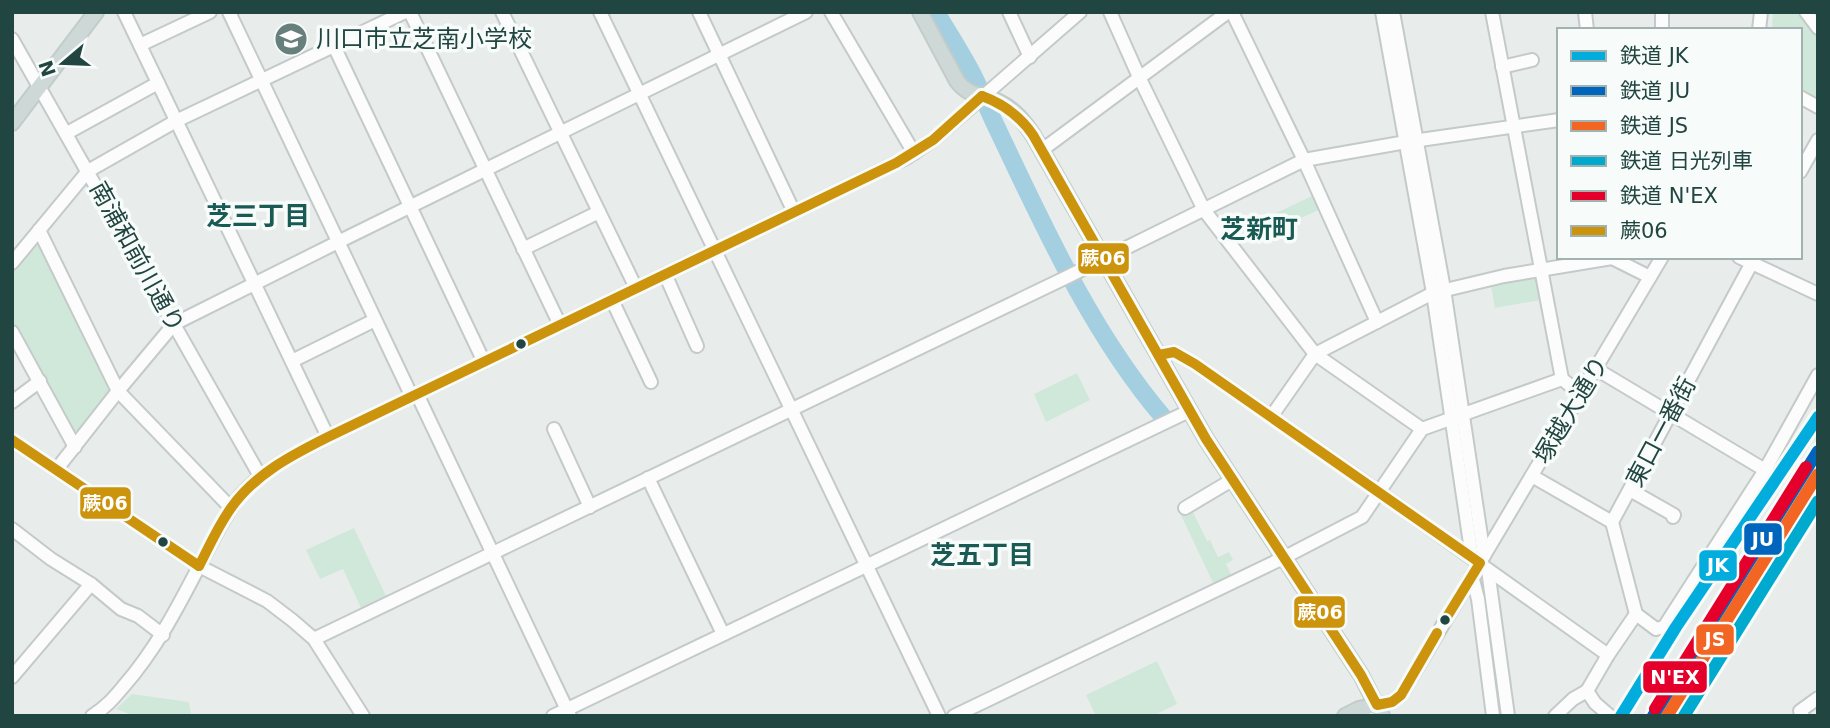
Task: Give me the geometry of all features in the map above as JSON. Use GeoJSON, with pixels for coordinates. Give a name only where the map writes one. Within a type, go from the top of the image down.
{"type":"FeatureCollection","features":[{"type":"Feature","properties":{"kind":"main road"},"geometry":{"type":"LineString","coordinates":[[12,123],[96,12]]}},
{"type":"Feature","properties":{"kind":"main road"},"geometry":{"type":"LineString","coordinates":[[920,12],[957,80],[967,92],[1000,102],[1025,123],[1189,411],[1361,675],[1377,712]]}},
{"type":"Feature","properties":{"kind":"main road"},"geometry":{"type":"LineString","coordinates":[[1345,716],[1359,709],[1377,712]]}},
{"type":"Feature","properties":{"kind":"street"},"geometry":{"type":"LineString","coordinates":[[124,12],[328,437]]}},
{"type":"Feature","properties":{"kind":"street"},"geometry":{"type":"LineString","coordinates":[[140,45],[210,12]]}},
{"type":"Feature","properties":{"kind":"street"},"geometry":{"type":"LineString","coordinates":[[229,12],[375,320],[493,553],[569,712]]}},
{"type":"Feature","properties":{"kind":"street"},"geometry":{"type":"LineString","coordinates":[[12,263],[88,171],[176,121],[408,12],[560,325]]}},
{"type":"Feature","properties":{"kind":"street"},"geometry":{"type":"LineString","coordinates":[[502,12],[636,288]]}},
{"type":"Feature","properties":{"kind":"street"},"geometry":{"type":"LineString","coordinates":[[600,12],[939,716]]}},
{"type":"Feature","properties":{"kind":"street"},"geometry":{"type":"LineString","coordinates":[[699,12],[794,212]]}},
{"type":"Feature","properties":{"kind":"street"},"geometry":{"type":"LineString","coordinates":[[56,470],[174,324],[806,12]]}},
{"type":"Feature","properties":{"kind":"street"},"geometry":{"type":"LineString","coordinates":[[831,12],[914,153]]}},
{"type":"Feature","properties":{"kind":"street"},"geometry":{"type":"LineString","coordinates":[[1009,12],[1030,57]]}},
{"type":"Feature","properties":{"kind":"street"},"geometry":{"type":"LineString","coordinates":[[1110,12],[1204,210],[1315,354],[1422,429]]}},
{"type":"Feature","properties":{"kind":"street"},"geometry":{"type":"LineString","coordinates":[[1042,150],[1230,12],[1304,160],[1377,322]]}},
{"type":"Feature","properties":{"kind":"street"},"geometry":{"type":"LineString","coordinates":[[1492,12],[1562,379],[1581,394]]}},
{"type":"Feature","properties":{"kind":"street"},"geometry":{"type":"LineString","coordinates":[[1806,12],[1818,28]]}},
{"type":"Feature","properties":{"kind":"street"},"geometry":{"type":"LineString","coordinates":[[1393,13],[1411,142],[1508,716]]}},
{"type":"Feature","properties":{"kind":"street"},"geometry":{"type":"LineString","coordinates":[[92,716],[106,707],[141,668],[163,635],[231,508],[260,476],[328,437],[914,153],[1030,57],[1075,14]]}},
{"type":"Feature","properties":{"kind":"street","name":"南浦和前川通り"},"geometry":{"type":"LineString","coordinates":[[12,39],[260,476]]}},
{"type":"Feature","properties":{"kind":"street"},"geometry":{"type":"LineString","coordinates":[[334,46],[484,362]]}},
{"type":"Feature","properties":{"kind":"street"},"geometry":{"type":"LineString","coordinates":[[1502,67],[1532,60]]}},
{"type":"Feature","properties":{"kind":"street"},"geometry":{"type":"LineString","coordinates":[[67,133],[158,83]]}},
{"type":"Feature","properties":{"kind":"street"},"geometry":{"type":"LineString","coordinates":[[1802,98],[1818,107]]}},
{"type":"Feature","properties":{"kind":"street"},"geometry":{"type":"LineString","coordinates":[[314,639],[1304,160],[1557,120]]}},
{"type":"Feature","properties":{"kind":"street"},"geometry":{"type":"LineString","coordinates":[[1802,168],[1818,140]]}},
{"type":"Feature","properties":{"kind":"street"},"geometry":{"type":"LineString","coordinates":[[523,249],[599,212]]}},
{"type":"Feature","properties":{"kind":"street"},"geometry":{"type":"LineString","coordinates":[[39,230],[118,391],[231,508]]}},
{"type":"Feature","properties":{"kind":"street"},"geometry":{"type":"LineString","coordinates":[[1271,417],[1315,354],[1438,291],[1601,259]]}},
{"type":"Feature","properties":{"kind":"street"},"geometry":{"type":"LineString","coordinates":[[1616,259],[1650,276]]}},
{"type":"Feature","properties":{"kind":"street","name":"塚越大通り"},"geometry":{"type":"LineString","coordinates":[[1377,712],[1401,695],[1661,259]]}},
{"type":"Feature","properties":{"kind":"street"},"geometry":{"type":"LineString","coordinates":[[1753,260],[1818,294]]}},
{"type":"Feature","properties":{"kind":"street","name":"東口一番街"},"geometry":{"type":"LineString","coordinates":[[1612,522],[1753,260]]}},
{"type":"Feature","properties":{"kind":"street"},"geometry":{"type":"LineString","coordinates":[[665,275],[697,346]]}},
{"type":"Feature","properties":{"kind":"street"},"geometry":{"type":"LineString","coordinates":[[612,300],[651,382]]}},
{"type":"Feature","properties":{"kind":"street"},"geometry":{"type":"LineString","coordinates":[[292,360],[375,320]]}},
{"type":"Feature","properties":{"kind":"street"},"geometry":{"type":"LineString","coordinates":[[12,332],[75,447]]}},
{"type":"Feature","properties":{"kind":"street"},"geometry":{"type":"LineString","coordinates":[[1159,355],[1178,353],[1481,562],[1608,655]]}},
{"type":"Feature","properties":{"kind":"street"},"geometry":{"type":"LineString","coordinates":[[1595,369],[1765,470]]}},
{"type":"Feature","properties":{"kind":"street"},"geometry":{"type":"LineString","coordinates":[[1532,476],[1612,522],[1636,614],[1656,629],[1664,627],[1765,470],[1818,375]]}},
{"type":"Feature","properties":{"kind":"street"},"geometry":{"type":"LineString","coordinates":[[954,716],[1283,558],[1362,517],[1422,429],[1562,379]]}},
{"type":"Feature","properties":{"kind":"street"},"geometry":{"type":"LineString","coordinates":[[12,402],[40,381]]}},
{"type":"Feature","properties":{"kind":"street"},"geometry":{"type":"LineString","coordinates":[[553,716],[569,712],[723,634],[1189,411]]}},
{"type":"Feature","properties":{"kind":"street"},"geometry":{"type":"LineString","coordinates":[[554,429],[590,507]]}},
{"type":"Feature","properties":{"kind":"street"},"geometry":{"type":"LineString","coordinates":[[12,440],[199,566],[267,601],[314,639],[363,716]]}},
{"type":"Feature","properties":{"kind":"street"},"geometry":{"type":"LineString","coordinates":[[648,478],[723,634]]}},
{"type":"Feature","properties":{"kind":"street"},"geometry":{"type":"LineString","coordinates":[[1185,508],[1232,480]]}},
{"type":"Feature","properties":{"kind":"street"},"geometry":{"type":"LineString","coordinates":[[1630,490],[1674,515],[1673,517]]}},
{"type":"Feature","properties":{"kind":"street"},"geometry":{"type":"LineString","coordinates":[[12,529],[51,559],[163,635]]}},
{"type":"Feature","properties":{"kind":"street"},"geometry":{"type":"LineString","coordinates":[[1472,576],[1478,599],[1493,716]]}},
{"type":"Feature","properties":{"kind":"street"},"geometry":{"type":"LineString","coordinates":[[12,677],[91,584]]}},
{"type":"Feature","properties":{"kind":"street"},"geometry":{"type":"LineString","coordinates":[[1555,716],[1573,699],[1587,691],[1636,614]]}},
{"type":"Feature","properties":{"kind":"street"},"geometry":{"type":"LineString","coordinates":[[1587,691],[1595,703],[1610,716]]}},
{"type":"Feature","properties":{"kind":"street"},"geometry":{"type":"LineString","coordinates":[[1803,716],[1800,711],[1818,698]]}},
{"type":"Feature","properties":{"kind":"green space"},"geometry":{"type":"Polygon","coordinates":[[[1773,12],[1799,12],[1818,36],[1818,100],[1802,91],[1802,28],[1772,28],[1773,12]]]}},
{"type":"Feature","properties":{"kind":"green space"},"geometry":{"type":"Polygon","coordinates":[[[1314,195],[1321,209],[1281,227],[1272,215],[1314,195]]]}},
{"type":"Feature","properties":{"kind":"green space"},"geometry":{"type":"Polygon","coordinates":[[[33,246],[42,246],[112,387],[112,394],[81,431],[71,431],[12,323],[12,272],[33,246]]]}},
{"type":"Feature","properties":{"kind":"green space"},"geometry":{"type":"Polygon","coordinates":[[[1537,276],[1541,300],[1495,308],[1491,285],[1537,276]]]}},
{"type":"Feature","properties":{"kind":"green space"},"geometry":{"type":"Polygon","coordinates":[[[1077,373],[1090,400],[1046,422],[1034,394],[1077,373]]]}},
{"type":"Feature","properties":{"kind":"green space"},"geometry":{"type":"Polygon","coordinates":[[[1191,508],[1218,557],[1229,552],[1233,560],[1226,564],[1233,578],[1215,587],[1180,513],[1191,508]]]}},
{"type":"Feature","properties":{"kind":"green space"},"geometry":{"type":"Polygon","coordinates":[[[354,528],[386,596],[361,608],[343,569],[320,579],[306,550],[354,528]]]}},
{"type":"Feature","properties":{"kind":"green space"},"geometry":{"type":"Polygon","coordinates":[[[1157,661],[1177,704],[1153,716],[1096,716],[1086,695],[1157,661]]]}},
{"type":"Feature","properties":{"kind":"green space"},"geometry":{"type":"Polygon","coordinates":[[[132,694],[189,702],[191,714],[135,716],[116,709],[132,694]]]}},
{"type":"Feature","properties":{"kind":"waterway"},"geometry":{"type":"LineString","coordinates":[[936,12],[974,77],[1071,278],[1114,351],[1164,418]]}},
{"type":"Feature","properties":{"kind":"rail line","name":"JK"},"geometry":{"type":"LineString","coordinates":[[1621,716],[1676,627],[1818,417]]}},
{"type":"Feature","properties":{"kind":"rail line","name":"JU"},"geometry":{"type":"LineString","coordinates":[[1653,716],[1818,451]]}},
{"type":"Feature","properties":{"kind":"rail line","name":"N'EX"},"geometry":{"type":"LineString","coordinates":[[1655,709],[1806,467]]}},
{"type":"Feature","properties":{"kind":"rail line","name":"JS"},"geometry":{"type":"LineString","coordinates":[[1667,716],[1818,474]]}},
{"type":"Feature","properties":{"kind":"rail line","name":"日光列車"},"geometry":{"type":"LineString","coordinates":[[1684,716],[1818,501]]}},
{"type":"Feature","properties":{"kind":"transit line","name":"蕨06"},"geometry":{"type":"LineString","coordinates":[[982,96],[1011,111],[1033,135],[1206,439],[1361,675],[1377,705],[1392,702],[1401,695],[1437,633]]}},
{"type":"Feature","properties":{"kind":"transit line","name":"蕨06"},"geometry":{"type":"LineString","coordinates":[[199,566],[231,508],[251,485],[288,458],[896,163],[933,140],[982,96]]}},
{"type":"Feature","properties":{"kind":"transit line","name":"蕨06"},"geometry":{"type":"LineString","coordinates":[[1159,355],[1174,352],[1195,364],[1480,563],[1445,620]]}},
{"type":"Feature","properties":{"kind":"transit line","name":"蕨06"},"geometry":{"type":"LineString","coordinates":[[12,440],[199,566]]}},
{"type":"Feature","properties":{"kind":"place","name":"川口市立芝南小学校"},"geometry":{"type":"Point","coordinates":[291,39]}},
{"type":"Feature","properties":{"kind":"district","name":"芝三丁目"},"geometry":{"type":"Point","coordinates":[258,216]}},
{"type":"Feature","properties":{"kind":"district","name":"芝新町"},"geometry":{"type":"Point","coordinates":[1259,229]}},
{"type":"Feature","properties":{"kind":"district","name":"芝五丁目"},"geometry":{"type":"Point","coordinates":[982,555]}}]}
